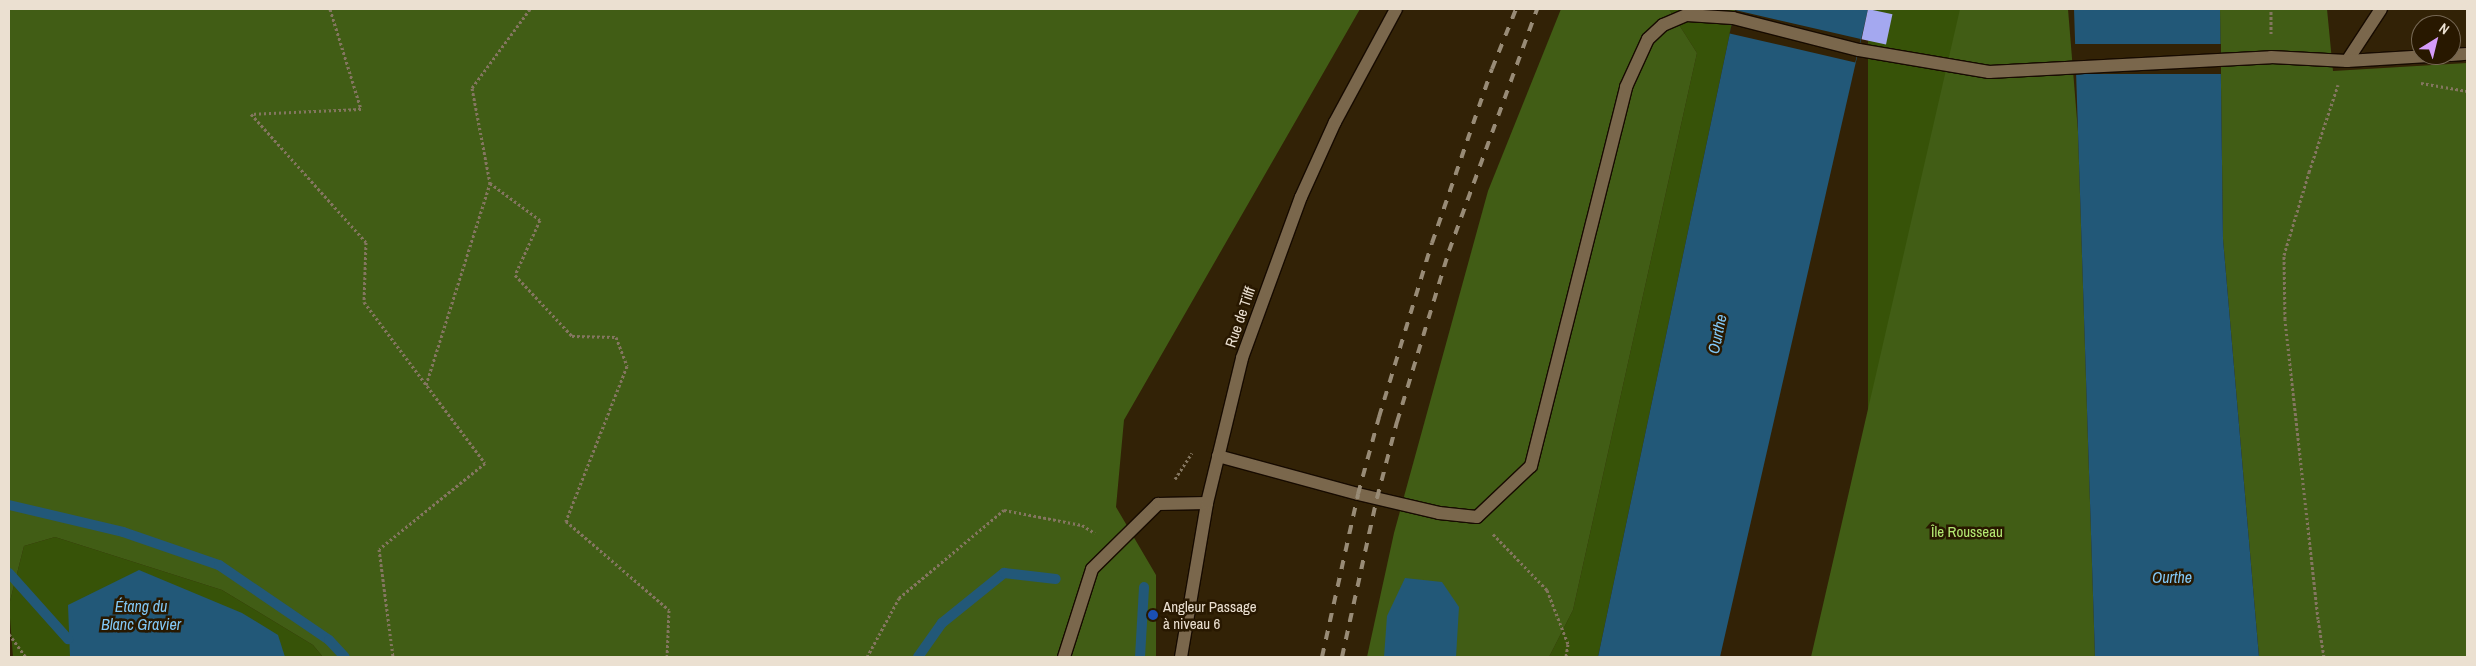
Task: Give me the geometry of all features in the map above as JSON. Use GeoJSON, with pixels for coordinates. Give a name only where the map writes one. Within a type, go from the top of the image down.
{"type":"FeatureCollection","features":[{"type":"Feature","properties":{"kind":"main road","name":"Rue de Tilff"},"geometry":{"type":"LineString","coordinates":[[1182,657],[1207,503],[1242,358],[1301,197],[1335,122],[1396,9]]}},
{"type":"Feature","properties":{"kind":"main road"},"geometry":{"type":"LineString","coordinates":[[2347,61],[2381,9]]}},
{"type":"Feature","properties":{"kind":"main road"},"geometry":{"type":"LineString","coordinates":[[1218,456],[1358,494],[1439,513],[1476,517],[1531,466],[1626,87],[1648,39],[1663,24],[1687,15],[1733,18],[1860,50],[1989,72],[2270,57],[2347,61],[2411,57]]}},
{"type":"Feature","properties":{"kind":"main road"},"geometry":{"type":"LineString","coordinates":[[1064,657],[1092,569],[1114,545],[1158,504],[1207,503]]}},
{"type":"Feature","properties":{"kind":"path"},"geometry":{"type":"LineString","coordinates":[[330,9],[361,109],[251,114],[366,242],[364,302],[485,463],[379,549],[393,657]]}},
{"type":"Feature","properties":{"kind":"path"},"geometry":{"type":"LineString","coordinates":[[426,385],[490,183],[472,88],[530,9]]}},
{"type":"Feature","properties":{"kind":"path"},"geometry":{"type":"LineString","coordinates":[[2324,657],[2318,619],[2285,319],[2284,255],[2309,172],[2347,61]]}},
{"type":"Feature","properties":{"kind":"path"},"geometry":{"type":"LineString","coordinates":[[490,183],[540,220],[514,275],[572,336],[616,336],[627,366],[566,521],[669,610],[667,657]]}},
{"type":"Feature","properties":{"kind":"path"},"geometry":{"type":"LineString","coordinates":[[1158,504],[1192,453],[1218,456]]}},
{"type":"Feature","properties":{"kind":"path"},"geometry":{"type":"LineString","coordinates":[[867,657],[899,598],[1004,510],[1082,525],[1114,545]]}},
{"type":"Feature","properties":{"kind":"path"},"geometry":{"type":"LineString","coordinates":[[1476,517],[1547,590],[1568,644],[1566,657]]}},
{"type":"Feature","properties":{"kind":"path"},"geometry":{"type":"LineString","coordinates":[[9,634],[26,657]]}},
{"type":"Feature","properties":{"kind":"green space"},"geometry":{"type":"Polygon","coordinates":[[[9,9],[1360,9],[1124,420],[1116,507],[1156,575],[1156,657],[323,657],[313,645],[222,590],[55,537],[24,546],[9,605],[9,9]]]}},
{"type":"Feature","properties":{"kind":"green space"},"geometry":{"type":"Polygon","coordinates":[[[1561,9],[1669,9],[1697,53],[1573,610],[1549,657],[1367,657],[1394,533],[1488,191],[1561,9]]]}},
{"type":"Feature","properties":{"kind":"green space"},"geometry":{"type":"Polygon","coordinates":[[[1669,9],[1735,9],[1598,657],[1549,657],[1573,610],[1697,53],[1669,9]]]}},
{"type":"Feature","properties":{"kind":"green space"},"geometry":{"type":"Polygon","coordinates":[[[1868,9],[1960,9],[1960,657],[1868,657],[1868,9]]]}},
{"type":"Feature","properties":{"kind":"green space","name":"Île Rousseau"},"geometry":{"type":"Polygon","coordinates":[[[1960,9],[2068,9],[2078,132],[2095,657],[1811,657],[1960,9]]]}},
{"type":"Feature","properties":{"kind":"green space"},"geometry":{"type":"Polygon","coordinates":[[[2220,9],[2327,9],[2333,71],[2461,65],[2461,63],[2467,63],[2467,657],[2259,657],[2223,239],[2220,9]]]}},
{"type":"Feature","properties":{"kind":"green space"},"geometry":{"type":"Polygon","coordinates":[[[55,537],[222,590],[313,645],[323,657],[13,657],[9,605],[24,546],[55,537]]]}},
{"type":"Feature","properties":{"kind":"water","name":"Ourthe"},"geometry":{"type":"Polygon","coordinates":[[[1735,9],[1868,9],[1720,657],[1598,657],[1735,9]]]}},
{"type":"Feature","properties":{"kind":"water","name":"Ourthe"},"geometry":{"type":"Polygon","coordinates":[[[2074,9],[2220,9],[2223,239],[2259,657],[2095,657],[2074,9]]]}},
{"type":"Feature","properties":{"kind":"water","name":"Étang du Blanc Gravier"},"geometry":{"type":"Polygon","coordinates":[[[139,570],[242,613],[278,635],[285,657],[70,657],[68,605],[139,570]]]}},
{"type":"Feature","properties":{"kind":"water"},"geometry":{"type":"Polygon","coordinates":[[[1405,578],[1442,582],[1459,607],[1456,657],[1384,657],[1387,616],[1405,578]]]}},
{"type":"Feature","properties":{"kind":"pier"},"geometry":{"type":"Polygon","coordinates":[[[1735,10],[1861,39],[1855,62],[1730,33],[1735,10]]]}},
{"type":"Feature","properties":{"kind":"pier"},"geometry":{"type":"Polygon","coordinates":[[[2075,44],[2221,44],[2221,74],[2075,74],[2075,44]]]}},
{"type":"Feature","properties":{"kind":"building"},"geometry":{"type":"Polygon","coordinates":[[[1868,9],[1892,14],[1886,45],[1862,39],[1868,9]]]}},
{"type":"Feature","properties":{"kind":"waterway"},"geometry":{"type":"LineString","coordinates":[[9,505],[123,532],[219,565],[329,640],[345,657]]}},
{"type":"Feature","properties":{"kind":"waterway"},"geometry":{"type":"LineString","coordinates":[[9,573],[68,639]]}},
{"type":"Feature","properties":{"kind":"waterway"},"geometry":{"type":"LineString","coordinates":[[918,657],[942,623],[1004,573],[1056,579]]}},
{"type":"Feature","properties":{"kind":"waterway"},"geometry":{"type":"LineString","coordinates":[[1140,657],[1144,587]]}},
{"type":"Feature","properties":{"kind":"railway"},"geometry":{"type":"LineString","coordinates":[[1322,657],[1358,494],[1379,417],[1432,243],[1492,69],[1516,9]]}},
{"type":"Feature","properties":{"kind":"railway"},"geometry":{"type":"LineString","coordinates":[[1342,657],[1377,498],[1397,422],[1449,251],[1537,9]]}},
{"type":"Feature","properties":{"kind":"place","name":"Angleur Passage à niveau 6"},"geometry":{"type":"Point","coordinates":[1153,615]}}]}
